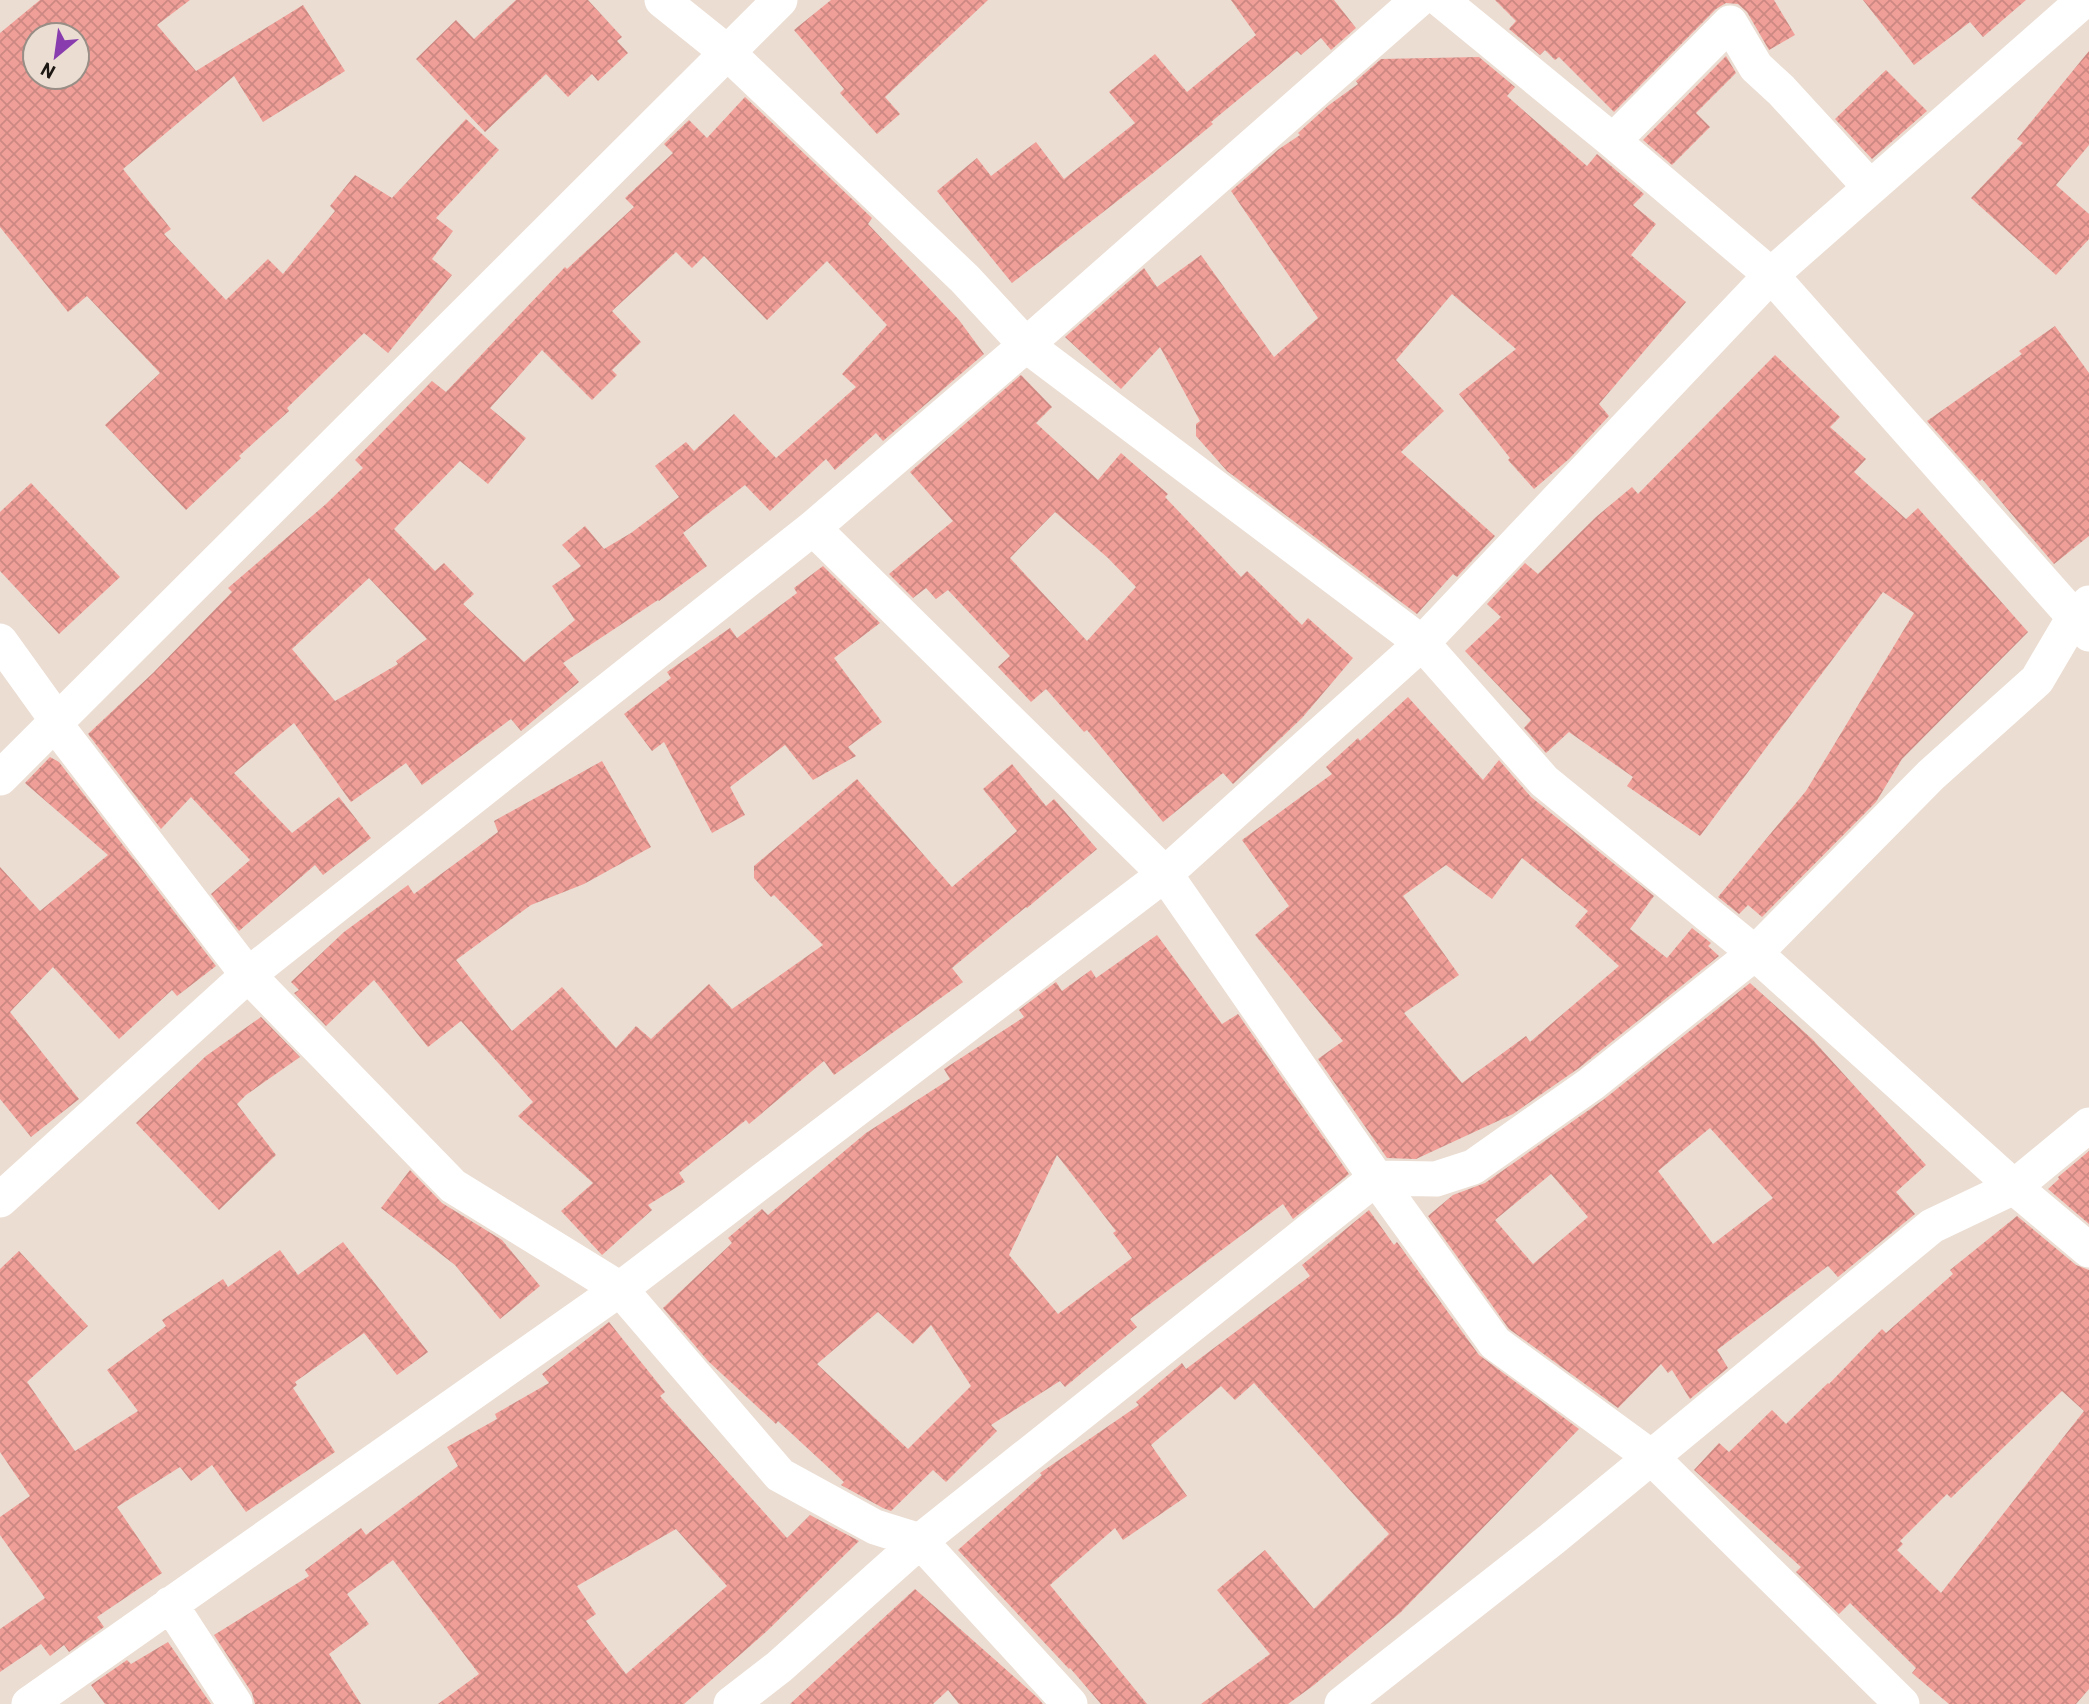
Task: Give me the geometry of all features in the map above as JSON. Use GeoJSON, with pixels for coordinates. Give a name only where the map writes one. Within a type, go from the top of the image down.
{"type":"FeatureCollection","features":[{"type":"Feature","properties":{"kind":"street"},"geometry":{"type":"LineString","coordinates":[[662,0],[728,53],[965,279],[1026,345],[1422,643],[1544,781],[1755,953],[2014,1187],[2089,1250]]}},
{"type":"Feature","properties":{"kind":"street"},"geometry":{"type":"LineString","coordinates":[[0,778],[780,0]]}},
{"type":"Feature","properties":{"kind":"street"},"geometry":{"type":"LineString","coordinates":[[0,1200],[248,975],[813,528],[1026,345],[1418,0]]}},
{"type":"Feature","properties":{"kind":"street"},"geometry":{"type":"LineString","coordinates":[[730,1704],[779,1667],[920,1541],[1376,1178],[1436,1179],[1473,1167],[1591,1084],[1755,953],[1931,775],[2037,680],[2084,618],[1770,275],[1613,141],[1441,0]]}},
{"type":"Feature","properties":{"kind":"street"},"geometry":{"type":"LineString","coordinates":[[29,1704],[621,1289],[1165,874],[1422,643],[1770,275],[2084,0]]}},
{"type":"Feature","properties":{"kind":"street"},"geometry":{"type":"LineString","coordinates":[[1613,141],[1730,23],[1756,67],[1782,90],[1870,187]]}},
{"type":"Feature","properties":{"kind":"street"},"geometry":{"type":"LineString","coordinates":[[813,528],[1165,874],[1376,1178],[1495,1343],[1651,1457],[1902,1704]]}},
{"type":"Feature","properties":{"kind":"street"},"geometry":{"type":"LineString","coordinates":[[0,641],[51,712],[55,724],[248,975],[453,1186],[621,1289],[780,1475],[875,1527],[920,1541],[1070,1704]]}},
{"type":"Feature","properties":{"kind":"street"},"geometry":{"type":"LineString","coordinates":[[1342,1704],[1552,1539],[1932,1226],[2014,1187],[2089,1125]]}},
{"type":"Feature","properties":{"kind":"street"},"geometry":{"type":"LineString","coordinates":[[170,1604],[235,1704]]}},
{"type":"Feature","properties":{"kind":"building"},"geometry":{"type":"Polygon","coordinates":[[[40,0],[190,0],[157,25],[196,71],[303,5],[345,71],[263,122],[234,76],[123,169],[171,229],[164,234],[226,300],[268,259],[283,274],[335,211],[330,206],[355,175],[392,198],[466,119],[499,150],[436,218],[453,231],[432,259],[452,275],[388,353],[364,333],[287,408],[289,411],[239,456],[241,458],[186,510],[105,425],[160,373],[87,296],[68,312],[0,227],[0,33],[40,0]]]}},
{"type":"Feature","properties":{"kind":"building"},"geometry":{"type":"Polygon","coordinates":[[[516,0],[588,0],[622,37],[617,41],[628,53],[598,81],[592,74],[568,97],[546,74],[485,132],[416,59],[456,20],[474,39],[516,0]]]}},
{"type":"Feature","properties":{"kind":"building"},"geometry":{"type":"Polygon","coordinates":[[[831,0],[988,0],[885,97],[900,114],[877,134],[840,93],[844,89],[794,30],[831,0]]]}},
{"type":"Feature","properties":{"kind":"building"},"geometry":{"type":"Polygon","coordinates":[[[1231,0],[1334,0],[1356,28],[1331,50],[1321,38],[1301,55],[1297,51],[1152,174],[1012,283],[937,191],[977,158],[991,176],[1036,142],[1064,179],[1135,123],[1109,92],[1155,54],[1187,92],[1256,35],[1231,0]]]}},
{"type":"Feature","properties":{"kind":"building"},"geometry":{"type":"Polygon","coordinates":[[[1495,0],[1774,0],[1795,35],[1769,50],[1747,12],[1738,4],[1726,3],[1716,9],[1614,112],[1559,57],[1555,60],[1545,50],[1540,55],[1509,29],[1516,21],[1495,0]]]}},
{"type":"Feature","properties":{"kind":"building"},"geometry":{"type":"Polygon","coordinates":[[[1863,0],[2026,0],[1983,37],[1970,22],[1914,65],[1863,0]]]}},
{"type":"Feature","properties":{"kind":"building"},"geometry":{"type":"Polygon","coordinates":[[[2089,51],[2089,145],[2056,185],[2089,214],[2089,239],[2056,275],[1971,198],[2023,143],[2017,139],[2089,51]]]}},
{"type":"Feature","properties":{"kind":"building"},"geometry":{"type":"Polygon","coordinates":[[[1726,56],[1736,73],[1696,113],[1710,127],[1672,165],[1643,140],[1726,56]]]}},
{"type":"Feature","properties":{"kind":"building"},"geometry":{"type":"Polygon","coordinates":[[[1479,57],[1515,87],[1507,96],[1587,166],[1597,154],[1644,194],[1633,205],[1656,224],[1631,255],[1686,302],[1599,404],[1609,416],[1569,459],[1534,489],[1508,460],[1510,458],[1459,394],[1516,349],[1452,294],[1396,360],[1444,411],[1401,452],[1495,536],[1457,577],[1453,574],[1417,614],[1227,471],[1196,436],[1196,424],[1200,421],[1160,347],[1121,389],[1065,337],[1144,268],[1157,287],[1201,255],[1274,357],[1318,318],[1231,191],[1279,149],[1300,135],[1298,133],[1329,105],[1358,84],[1356,81],[1381,59],[1479,57]]]}},
{"type":"Feature","properties":{"kind":"building"},"geometry":{"type":"Polygon","coordinates":[[[1886,70],[1927,111],[1872,159],[1835,119],[1886,70]]]}},
{"type":"Feature","properties":{"kind":"building"},"geometry":{"type":"Polygon","coordinates":[[[745,97],[872,218],[868,224],[959,320],[984,354],[883,441],[876,433],[835,470],[826,459],[770,511],[745,485],[683,533],[707,566],[659,601],[563,663],[579,682],[521,731],[511,719],[422,785],[406,763],[351,802],[294,723],[234,773],[292,833],[339,797],[371,838],[323,875],[315,865],[239,931],[211,894],[250,860],[191,797],[161,829],[88,734],[153,673],[232,592],[228,588],[326,504],[363,468],[355,460],[432,381],[446,392],[565,267],[567,269],[634,207],[625,198],[673,153],[664,144],[689,120],[707,138],[745,97]],[[676,252],[612,311],[641,342],[612,370],[617,375],[592,400],[542,350],[490,408],[526,438],[488,484],[460,461],[394,529],[435,571],[444,563],[474,594],[463,604],[524,662],[575,620],[552,586],[581,566],[562,545],[585,526],[604,549],[631,533],[679,497],[655,466],[686,442],[694,451],[734,414],[776,458],[856,387],[842,374],[887,325],[827,261],[767,320],[704,256],[692,268],[676,252]],[[369,578],[292,649],[335,701],[398,664],[396,661],[427,639],[369,578]]]}},
{"type":"Feature","properties":{"kind":"building"},"geometry":{"type":"Polygon","coordinates":[[[2055,326],[2089,373],[2089,536],[2054,564],[1982,479],[1980,481],[1927,421],[2022,354],[2019,351],[2055,326]]]}},
{"type":"Feature","properties":{"kind":"building"},"geometry":{"type":"Polygon","coordinates":[[[1775,355],[1840,417],[1830,427],[1866,459],[1854,472],[1906,519],[1918,508],[2028,632],[1902,759],[1876,802],[1762,917],[1748,905],[1739,914],[1718,897],[1806,791],[1914,613],[1883,592],[1700,836],[1627,786],[1633,777],[1569,732],[1546,753],[1524,728],[1531,720],[1465,651],[1501,617],[1487,604],[1525,563],[1538,574],[1596,517],[1632,487],[1638,494],[1775,355]]]}},
{"type":"Feature","properties":{"kind":"building"},"geometry":{"type":"Polygon","coordinates":[[[1021,375],[1052,407],[1036,423],[1098,480],[1121,453],[1168,494],[1165,497],[1241,577],[1247,571],[1302,625],[1308,618],[1353,658],[1302,718],[1233,784],[1223,773],[1163,822],[1087,730],[1084,732],[1046,689],[1031,702],[998,667],[1010,656],[948,590],[936,599],[926,588],[913,598],[889,574],[953,521],[910,472],[1021,375]],[[1055,512],[1010,558],[1087,641],[1136,587],[1108,558],[1055,512]]]}},
{"type":"Feature","properties":{"kind":"building"},"geometry":{"type":"Polygon","coordinates":[[[31,483],[120,577],[59,634],[0,571],[0,512],[31,483]]]}},
{"type":"Feature","properties":{"kind":"building"},"geometry":{"type":"Polygon","coordinates":[[[823,566],[880,623],[834,658],[882,722],[848,747],[856,756],[813,780],[785,745],[730,787],[745,815],[712,833],[664,742],[652,751],[624,714],[671,678],[667,672],[730,628],[737,638],[797,593],[794,588],[823,566]]]}},
{"type":"Feature","properties":{"kind":"building"},"geometry":{"type":"Polygon","coordinates":[[[1408,697],[1483,780],[1499,760],[1531,797],[1654,896],[1630,929],[1667,958],[1692,928],[1711,943],[1708,946],[1719,956],[1579,1068],[1513,1114],[1416,1159],[1387,1158],[1318,1059],[1343,1041],[1255,935],[1289,906],[1242,840],[1332,774],[1326,767],[1358,738],[1360,741],[1408,697]],[[1522,858],[1492,899],[1446,865],[1403,896],[1459,975],[1404,1013],[1462,1083],[1526,1036],[1530,1042],[1619,966],[1575,926],[1588,911],[1522,858]]]}},
{"type":"Feature","properties":{"kind":"building"},"geometry":{"type":"Polygon","coordinates":[[[50,757],[59,762],[216,966],[177,996],[172,990],[119,1039],[53,967],[10,1012],[79,1099],[31,1137],[0,1099],[0,867],[40,911],[108,855],[25,783],[50,757]]]}},
{"type":"Feature","properties":{"kind":"building"},"geometry":{"type":"Polygon","coordinates":[[[602,761],[651,847],[584,884],[531,905],[456,960],[512,1031],[562,987],[616,1048],[636,1026],[651,1039],[709,984],[732,1009],[823,945],[754,878],[754,866],[857,779],[952,887],[1017,831],[983,789],[1012,764],[1046,806],[1054,799],[1097,849],[952,968],[963,982],[834,1075],[824,1061],[749,1124],[746,1120],[679,1173],[685,1182],[648,1205],[652,1210],[602,1255],[561,1211],[593,1183],[518,1116],[533,1102],[461,1021],[428,1047],[374,980],[326,1026],[294,993],[299,990],[291,982],[344,932],[408,885],[414,894],[498,832],[494,821],[602,761]]]}},
{"type":"Feature","properties":{"kind":"building"},"geometry":{"type":"Polygon","coordinates":[[[1157,935],[1222,1024],[1238,1014],[1349,1174],[1293,1219],[1283,1204],[1130,1319],[1137,1327],[1065,1387],[1060,1381],[991,1425],[997,1431],[946,1482],[933,1470],[891,1511],[883,1508],[841,1485],[844,1482],[708,1361],[663,1308],[732,1243],[728,1238],[762,1209],[768,1215],[866,1133],[950,1079],[944,1069],[1024,1017],[1019,1010],[1056,982],[1062,991],[1091,970],[1096,978],[1157,935]],[[1057,1155],[1009,1255],[1058,1314],[1132,1258],[1113,1233],[1116,1231],[1057,1155]],[[878,1312],[817,1364],[908,1449],[971,1386],[931,1325],[913,1344],[878,1312]]]}},
{"type":"Feature","properties":{"kind":"building"},"geometry":{"type":"Polygon","coordinates":[[[1750,983],[1812,1039],[1926,1165],[1896,1192],[1915,1214],[1838,1277],[1828,1266],[1717,1350],[1728,1368],[1690,1399],[1672,1370],[1668,1373],[1661,1364],[1618,1408],[1509,1329],[1428,1216],[1453,1195],[1485,1183],[1603,1100],[1750,983]],[[1710,1128],[1658,1171],[1713,1244],[1773,1198],[1710,1128]],[[1551,1174],[1495,1220],[1533,1264],[1588,1217],[1551,1174]]]}},
{"type":"Feature","properties":{"kind":"building"},"geometry":{"type":"Polygon","coordinates":[[[261,1017],[300,1057],[237,1104],[276,1155],[219,1210],[136,1123],[206,1056],[261,1017]]]}},
{"type":"Feature","properties":{"kind":"building"},"geometry":{"type":"Polygon","coordinates":[[[2089,1151],[2089,1224],[2048,1189],[2089,1151]]]}},
{"type":"Feature","properties":{"kind":"building"},"geometry":{"type":"Polygon","coordinates":[[[410,1170],[442,1203],[502,1240],[540,1286],[500,1319],[455,1265],[381,1208],[410,1170]]]}},
{"type":"Feature","properties":{"kind":"building"},"geometry":{"type":"Polygon","coordinates":[[[1369,1210],[1394,1245],[1397,1242],[1479,1355],[1579,1429],[1400,1613],[1288,1704],[1201,1704],[1270,1654],[1217,1590],[1265,1550],[1314,1609],[1389,1534],[1254,1383],[1235,1400],[1221,1386],[1151,1445],[1187,1496],[1123,1540],[1115,1528],[1050,1585],[1147,1704],[1101,1704],[958,1550],[1042,1475],[1040,1473],[1139,1405],[1136,1402],[1182,1363],[1186,1369],[1310,1276],[1302,1265],[1369,1210]]]}},
{"type":"Feature","properties":{"kind":"building"},"geometry":{"type":"Polygon","coordinates":[[[2017,1216],[2076,1265],[2089,1270],[2089,1689],[2076,1704],[1949,1704],[1912,1673],[1916,1668],[1850,1603],[1839,1614],[1796,1572],[1801,1567],[1694,1470],[1719,1443],[1729,1452],[1772,1410],[1786,1424],[1882,1329],[1886,1333],[1953,1274],[1950,1270],[2017,1216]],[[2062,1391],[1951,1498],[1947,1494],[1900,1541],[1903,1544],[1897,1550],[1941,1593],[2084,1411],[2062,1391]]]}},
{"type":"Feature","properties":{"kind":"building"},"geometry":{"type":"Polygon","coordinates":[[[343,1242],[428,1352],[397,1375],[364,1333],[295,1382],[297,1385],[293,1388],[335,1452],[246,1512],[212,1465],[191,1481],[180,1467],[117,1507],[162,1573],[97,1617],[104,1627],[69,1652],[64,1645],[50,1656],[41,1644],[0,1672],[0,1629],[45,1598],[0,1535],[0,1517],[30,1496],[0,1452],[0,1269],[19,1251],[88,1326],[27,1382],[75,1451],[138,1411],[107,1370],[166,1326],[162,1320],[223,1279],[228,1287],[280,1250],[298,1275],[343,1242]]]}},
{"type":"Feature","properties":{"kind":"building"},"geometry":{"type":"Polygon","coordinates":[[[609,1322],[665,1392],[660,1396],[787,1538],[810,1515],[859,1541],[767,1631],[684,1704],[438,1704],[479,1674],[393,1560],[347,1594],[369,1624],[329,1654],[361,1704],[255,1704],[252,1693],[214,1635],[309,1576],[305,1570],[361,1528],[366,1535],[458,1466],[447,1447],[497,1419],[495,1414],[549,1383],[542,1374],[609,1322]],[[676,1529],[577,1586],[596,1614],[586,1621],[626,1674],[727,1586],[676,1529]]]}},
{"type":"Feature","properties":{"kind":"building"},"geometry":{"type":"Polygon","coordinates":[[[915,1589],[1043,1704],[959,1704],[948,1690],[933,1704],[790,1704],[915,1589]]]}},
{"type":"Feature","properties":{"kind":"building"},"geometry":{"type":"Polygon","coordinates":[[[168,1642],[211,1704],[105,1704],[91,1685],[127,1660],[131,1664],[168,1642]]]}}]}
